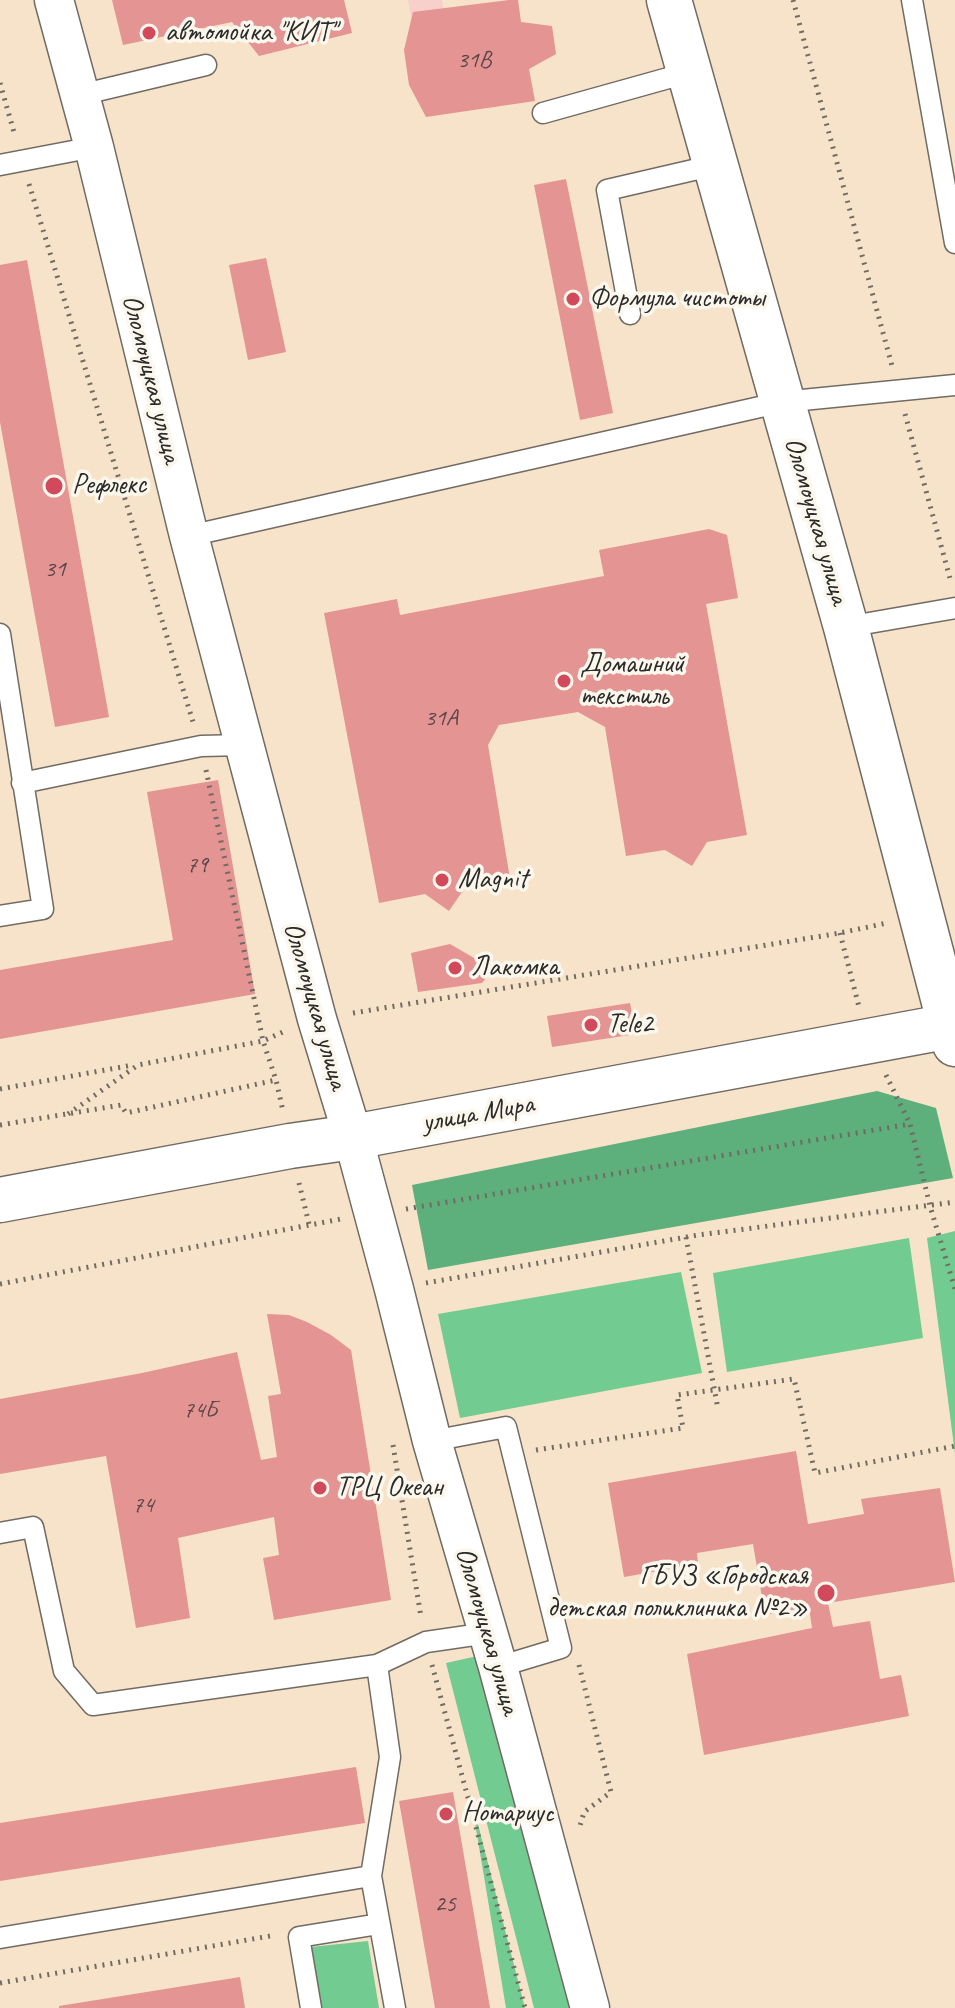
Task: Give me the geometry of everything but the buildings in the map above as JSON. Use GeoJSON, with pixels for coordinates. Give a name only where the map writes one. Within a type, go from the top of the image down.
{"type":"FeatureCollection","features":[{"type":"Feature","properties":{"kind":"street","name":"Оломоуцкая улица"},"geometry":{"type":"LineString","coordinates":[[54,0],[94,147],[189,536],[317,1019],[353,1137],[432,1441],[493,1650],[590,2008]]}},
{"type":"Feature","properties":{"kind":"street","name":"Оломоуцкая улица"},"geometry":{"type":"LineString","coordinates":[[669,0],[846,627],[954,1031]]}},
{"type":"Feature","properties":{"kind":"street","name":"улица Мира"},"geometry":{"type":"LineString","coordinates":[[0,1200],[290,1146],[954,1031]]}},
{"type":"Feature","properties":{"kind":"lane"},"geometry":{"type":"LineString","coordinates":[[912,0],[955,243]]}},
{"type":"Feature","properties":{"kind":"lane"},"geometry":{"type":"LineString","coordinates":[[80,95],[206,65]]}},
{"type":"Feature","properties":{"kind":"lane"},"geometry":{"type":"LineString","coordinates":[[543,113],[690,72]]}},
{"type":"Feature","properties":{"kind":"lane"},"geometry":{"type":"LineString","coordinates":[[0,165],[94,147]]}},
{"type":"Feature","properties":{"kind":"lane"},"geometry":{"type":"LineString","coordinates":[[630,314],[607,190],[715,165]]}},
{"type":"Feature","properties":{"kind":"lane"},"geometry":{"type":"LineString","coordinates":[[189,536],[782,402],[955,385]]}},
{"type":"Feature","properties":{"kind":"lane"},"geometry":{"type":"LineString","coordinates":[[846,627],[955,608]]}},
{"type":"Feature","properties":{"kind":"lane"},"geometry":{"type":"LineString","coordinates":[[0,634],[43,909],[0,916]]}},
{"type":"Feature","properties":{"kind":"lane"},"geometry":{"type":"LineString","coordinates":[[22,783],[201,746],[244,745]]}},
{"type":"Feature","properties":{"kind":"lane"},"geometry":{"type":"LineString","coordinates":[[0,1533],[33,1527],[64,1671],[93,1705],[377,1665],[426,1642],[493,1650],[561,1648],[506,1427],[432,1441]]}},
{"type":"Feature","properties":{"kind":"lane"},"geometry":{"type":"LineString","coordinates":[[377,1665],[390,1757],[371,1876],[395,2008]]}},
{"type":"Feature","properties":{"kind":"lane"},"geometry":{"type":"LineString","coordinates":[[0,1938],[371,1876]]}},
{"type":"Feature","properties":{"kind":"lane"},"geometry":{"type":"LineString","coordinates":[[311,2008],[299,1937],[379,1924]]}},
{"type":"Feature","properties":{"kind":"path"},"geometry":{"type":"LineString","coordinates":[[793,0],[951,583]]}},
{"type":"Feature","properties":{"kind":"path"},"geometry":{"type":"LineString","coordinates":[[0,83],[201,746],[263,1041],[276,1080],[126,1113],[121,1105],[0,1125]]}},
{"type":"Feature","properties":{"kind":"path"},"geometry":{"type":"LineString","coordinates":[[0,1089],[263,1041],[317,1019],[840,933],[922,916]]}},
{"type":"Feature","properties":{"kind":"path"},"geometry":{"type":"LineString","coordinates":[[68,1114],[138,1065]]}},
{"type":"Feature","properties":{"kind":"path"},"geometry":{"type":"LineString","coordinates":[[0,1284],[309,1224],[910,1124],[955,1289]]}},
{"type":"Feature","properties":{"kind":"path"},"geometry":{"type":"LineString","coordinates":[[686,1237],[718,1409]]}},
{"type":"Feature","properties":{"kind":"path"},"geometry":{"type":"LineString","coordinates":[[527,1452],[683,1428],[677,1395],[794,1379],[815,1473],[955,1446]]}},
{"type":"Feature","properties":{"kind":"path"},"geometry":{"type":"LineString","coordinates":[[0,1983],[270,1936]]}},
{"type":"Feature","properties":{"kind":"shaded area"},"geometry":{"type":"Polygon","coordinates":[[[408,0],[442,0],[447,29],[414,34],[408,0]]]}},
{"type":"Feature","properties":{"kind":"green space"},"geometry":{"type":"Polygon","coordinates":[[[877,1091],[936,1108],[953,1178],[428,1270],[412,1185],[877,1091]]]}},
{"type":"Feature","properties":{"kind":"green space"},"geometry":{"type":"Polygon","coordinates":[[[955,1231],[955,1454],[927,1238],[955,1231]]]}},
{"type":"Feature","properties":{"kind":"green space"},"geometry":{"type":"Polygon","coordinates":[[[909,1238],[923,1338],[727,1372],[713,1273],[909,1238]]]}},
{"type":"Feature","properties":{"kind":"green space"},"geometry":{"type":"Polygon","coordinates":[[[681,1272],[702,1373],[460,1418],[438,1314],[681,1272]]]}},
{"type":"Feature","properties":{"kind":"green space"},"geometry":{"type":"Polygon","coordinates":[[[482,1655],[577,2008],[534,2008],[446,1663],[482,1655]]]}},
{"type":"Feature","properties":{"kind":"green space"},"geometry":{"type":"Polygon","coordinates":[[[470,1793],[525,2008],[506,2008],[470,1793]]]}},
{"type":"Feature","properties":{"kind":"green space"},"geometry":{"type":"Polygon","coordinates":[[[368,1941],[379,2008],[321,2008],[311,1947],[368,1941]]]}},
{"type":"Feature","properties":{"kind":"place","name":"автомойка \"КИТ\""},"geometry":{"type":"Point","coordinates":[149,33]}},
{"type":"Feature","properties":{"kind":"place","name":"Формула чистоты"},"geometry":{"type":"Point","coordinates":[573,299]}},
{"type":"Feature","properties":{"kind":"place","name":"Рефлекс"},"geometry":{"type":"Point","coordinates":[54,486]}},
{"type":"Feature","properties":{"kind":"place","name":"Домашний текстиль"},"geometry":{"type":"Point","coordinates":[564,681]}},
{"type":"Feature","properties":{"kind":"place","name":"Magnit"},"geometry":{"type":"Point","coordinates":[442,880]}},
{"type":"Feature","properties":{"kind":"place","name":"Лакомка"},"geometry":{"type":"Point","coordinates":[455,968]}},
{"type":"Feature","properties":{"kind":"place","name":"Tele2"},"geometry":{"type":"Point","coordinates":[591,1025]}},
{"type":"Feature","properties":{"kind":"place","name":"ТРЦ Океан"},"geometry":{"type":"Point","coordinates":[320,1488]}},
{"type":"Feature","properties":{"kind":"place","name":"ГБУЗ «Городская детская поликлиника №2»"},"geometry":{"type":"Point","coordinates":[826,1593]}},
{"type":"Feature","properties":{"kind":"place","name":"Нотариус"},"geometry":{"type":"Point","coordinates":[446,1814]}}]}
